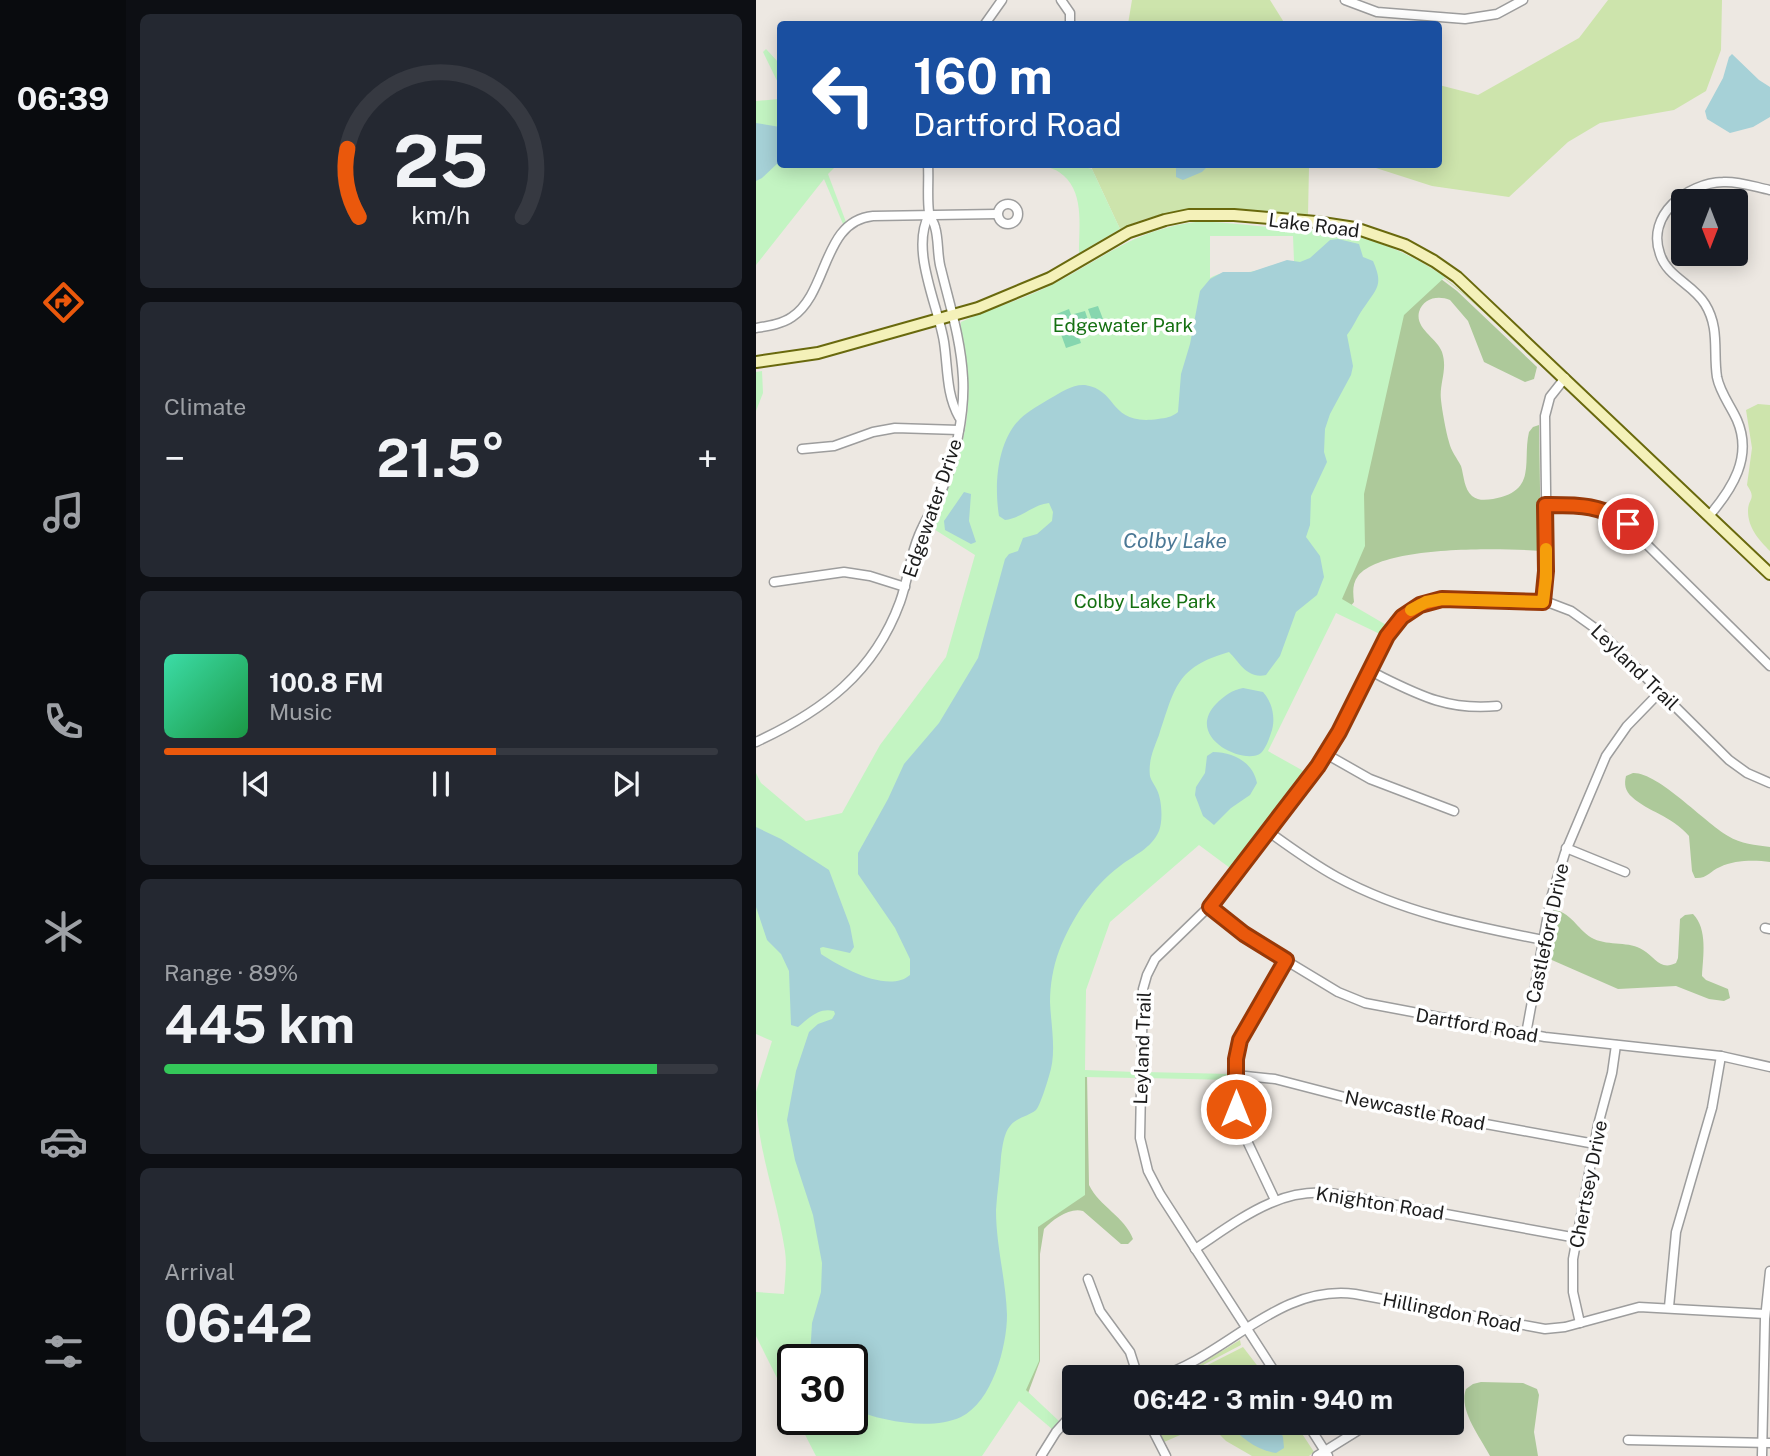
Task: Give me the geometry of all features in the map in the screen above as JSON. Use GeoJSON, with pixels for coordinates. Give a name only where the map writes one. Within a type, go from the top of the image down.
{"type":"FeatureCollection","features":[{"type":"Feature","properties":{"kind":"street"},"geometry":{"type":"LineString","coordinates":[[987,21],[1002,0]]}},
{"type":"Feature","properties":{"kind":"street"},"geometry":{"type":"LineString","coordinates":[[1061,0],[1069,10],[1070,21]]}},
{"type":"Feature","properties":{"kind":"street"},"geometry":{"type":"LineString","coordinates":[[1345,0],[1377,12],[1465,19],[1497,14],[1522,0]]}},
{"type":"Feature","properties":{"kind":"street"},"geometry":{"type":"LineString","coordinates":[[929,168],[929,215]]}},
{"type":"Feature","properties":{"kind":"street"},"geometry":{"type":"LineString","coordinates":[[1709,516],[1736,480],[1742,451],[1741,430],[1717,378],[1716,332],[1710,313],[1698,294],[1663,263],[1657,247],[1658,227],[1675,202],[1701,186],[1728,182],[1770,190]]}},
{"type":"Feature","properties":{"kind":"street"},"geometry":{"type":"LineString","coordinates":[[756,328],[785,321],[798,313],[823,271],[838,238],[852,222],[865,217],[997,214]]}},
{"type":"Feature","properties":{"kind":"street","name":"Lake Road"},"geometry":{"type":"LineString","coordinates":[[756,362],[818,353],[954,316],[1038,284],[1123,235],[1165,220],[1217,214],[1355,228],[1385,237],[1434,261],[1461,281],[1770,574]]}},
{"type":"Feature","properties":{"kind":"street","name":"Edgewater Drive"},"geometry":{"type":"LineString","coordinates":[[756,742],[802,720],[847,685],[861,670],[883,638],[905,587],[918,537],[947,477],[963,406],[963,379],[954,316],[940,268],[935,227],[929,215]]}},
{"type":"Feature","properties":{"kind":"street","name":"Edgewater Drive"},"geometry":{"type":"LineString","coordinates":[[929,215],[923,227],[923,249],[944,344],[947,380],[954,408],[960,417]]}},
{"type":"Feature","properties":{"kind":"street"},"geometry":{"type":"LineString","coordinates":[[1543,602],[1546,571],[1545,412],[1550,397],[1565,378]]}},
{"type":"Feature","properties":{"kind":"street"},"geometry":{"type":"LineString","coordinates":[[802,449],[834,446],[873,432],[895,428],[958,430]]}},
{"type":"Feature","properties":{"kind":"street"},"geometry":{"type":"LineString","coordinates":[[1545,505],[1591,506],[1603,509],[1622,520],[1770,666]]}},
{"type":"Feature","properties":{"kind":"street"},"geometry":{"type":"LineString","coordinates":[[774,582],[844,572],[870,576],[905,587]]}},
{"type":"Feature","properties":{"kind":"street","name":"Leyland Trail"},"geometry":{"type":"LineString","coordinates":[[1270,1365],[1154,1183],[1141,1149],[1139,1125],[1142,996],[1146,978],[1155,959],[1210,907],[1326,754],[1392,628],[1405,614],[1420,605],[1448,598],[1543,602],[1567,609],[1588,621],[1729,760],[1747,773],[1770,783]]}},
{"type":"Feature","properties":{"kind":"street"},"geometry":{"type":"LineString","coordinates":[[1370,671],[1434,701],[1458,706],[1497,706]]}},
{"type":"Feature","properties":{"kind":"street","name":"Castleford Drive"},"geometry":{"type":"LineString","coordinates":[[1526,1034],[1555,884],[1566,848],[1606,756],[1627,726],[1660,692]]}},
{"type":"Feature","properties":{"kind":"street"},"geometry":{"type":"LineString","coordinates":[[1326,754],[1374,781],[1454,811]]}},
{"type":"Feature","properties":{"kind":"street"},"geometry":{"type":"LineString","coordinates":[[1269,832],[1330,874],[1382,898],[1462,924],[1543,940]]}},
{"type":"Feature","properties":{"kind":"street"},"geometry":{"type":"LineString","coordinates":[[1566,848],[1625,872]]}},
{"type":"Feature","properties":{"kind":"street","name":"Dartford Road"},"geometry":{"type":"LineString","coordinates":[[1210,907],[1244,934],[1338,992],[1365,1003],[1526,1034],[1721,1056],[1770,1067]]}},
{"type":"Feature","properties":{"kind":"street"},"geometry":{"type":"LineString","coordinates":[[1275,1200],[1238,1124],[1237,1051],[1242,1035],[1286,960]]}},
{"type":"Feature","properties":{"kind":"street","name":"Chertsey Drive"},"geometry":{"type":"LineString","coordinates":[[1580,1323],[1572,1286],[1577,1238],[1616,1045]]}},
{"type":"Feature","properties":{"kind":"street"},"geometry":{"type":"LineString","coordinates":[[1669,1307],[1675,1237],[1713,1104],[1721,1056]]}},
{"type":"Feature","properties":{"kind":"street","name":"Newcastle Road"},"geometry":{"type":"LineString","coordinates":[[1236,1075],[1275,1079],[1354,1099],[1595,1144]]}},
{"type":"Feature","properties":{"kind":"street","name":"Knighton Road"},"geometry":{"type":"LineString","coordinates":[[1195,1249],[1275,1200],[1297,1193],[1325,1192],[1577,1238]]}},
{"type":"Feature","properties":{"kind":"street"},"geometry":{"type":"LineString","coordinates":[[1762,1456],[1766,1443],[1765,1314],[1770,1271]]}},
{"type":"Feature","properties":{"kind":"street"},"geometry":{"type":"LineString","coordinates":[[1088,1279],[1100,1311],[1130,1352],[1134,1365]]}},
{"type":"Feature","properties":{"kind":"street","name":"Hillingdon Road"},"geometry":{"type":"LineString","coordinates":[[1188,1365],[1294,1301],[1314,1295],[1337,1293],[1538,1328],[1559,1328],[1635,1308],[1669,1307],[1765,1314]]}},
{"type":"Feature","properties":{"kind":"street"},"geometry":{"type":"LineString","coordinates":[[1041,1456],[1062,1425]]}},
{"type":"Feature","properties":{"kind":"street"},"geometry":{"type":"LineString","coordinates":[[1155,1435],[1166,1456]]}},
{"type":"Feature","properties":{"kind":"street"},"geometry":{"type":"LineString","coordinates":[[1313,1435],[1323,1454],[1352,1435]]}},
{"type":"Feature","properties":{"kind":"street"},"geometry":{"type":"LineString","coordinates":[[1628,1440],[1766,1443]]}},
{"type":"Feature","properties":{"kind":"green space"},"geometry":{"type":"Polygon","coordinates":[[[1132,0],[1270,0],[1283,21],[1128,21],[1132,0]]]}},
{"type":"Feature","properties":{"kind":"green space"},"geometry":{"type":"Polygon","coordinates":[[[1608,0],[1722,0],[1721,50],[1706,91],[1674,110],[1600,123],[1568,142],[1509,197],[1432,186],[1376,168],[1442,168],[1442,86],[1478,95],[1579,38],[1608,0]]]}},
{"type":"Feature","properties":{"kind":"green space"},"geometry":{"type":"Polygon","coordinates":[[[766,49],[777,61],[777,81],[763,52],[766,49]]]}},
{"type":"Feature","properties":{"kind":"green space"},"geometry":{"type":"Polygon","coordinates":[[[777,99],[777,168],[834,168],[828,174],[846,222],[843,224],[824,179],[756,265],[756,101],[777,99]]]}},
{"type":"Feature","properties":{"kind":"green space"},"geometry":{"type":"Polygon","coordinates":[[[1049,168],[1092,169],[1120,229],[1079,253],[1080,220],[1077,198],[1067,179],[1049,168]]]}},
{"type":"Feature","properties":{"kind":"green space"},"geometry":{"type":"Polygon","coordinates":[[[1309,168],[1308,215],[1235,209],[1191,210],[1145,219],[1120,229],[1092,169],[1309,168]]]}},
{"type":"Feature","properties":{"kind":"green space","name":"Colby Lake"},"geometry":{"type":"Polygon","coordinates":[[[1196,222],[1215,222],[1342,234],[1402,252],[1445,277],[1404,315],[1364,494],[1365,546],[1342,599],[1388,626],[1382,635],[1336,613],[1268,751],[1307,773],[1234,871],[1199,845],[1110,922],[1086,990],[1085,1070],[1135,1072],[1135,1078],[1085,1077],[1085,1195],[1038,1227],[1039,1361],[1026,1390],[1059,1421],[1052,1429],[1019,1401],[982,1456],[816,1456],[805,1435],[868,1435],[868,1344],[777,1344],[777,1378],[756,1336],[756,1292],[784,1294],[786,1261],[757,1112],[756,1092],[772,1041],[756,1034],[756,773],[761,783],[806,821],[842,813],[880,745],[946,657],[975,555],[929,526],[953,474],[967,420],[968,381],[961,322],[1026,297],[1118,247],[1153,232],[1196,222]],[[1210,236],[1210,278],[1224,273],[1244,273],[1294,261],[1293,236],[1210,236]]]}},
{"type":"Feature","properties":{"kind":"green space"},"geometry":{"type":"Polygon","coordinates":[[[1398,249],[1414,257],[1428,266],[1456,287],[1529,352],[1538,364],[1454,287],[1418,260],[1398,249]]]}},
{"type":"Feature","properties":{"kind":"green space"},"geometry":{"type":"Polygon","coordinates":[[[1421,264],[1457,291],[1537,367],[1534,379],[1525,382],[1484,362],[1468,321],[1450,300],[1432,299],[1421,307],[1420,323],[1442,352],[1444,365],[1441,394],[1445,427],[1472,496],[1485,500],[1493,499],[1517,489],[1525,474],[1529,432],[1539,425],[1541,551],[1473,549],[1392,559],[1371,566],[1358,576],[1354,585],[1354,602],[1350,607],[1339,602],[1327,519],[1421,264]]]}},
{"type":"Feature","properties":{"kind":"green space"},"geometry":{"type":"Polygon","coordinates":[[[1098,306],[1106,327],[1096,331],[1088,309],[1098,306]]]}},
{"type":"Feature","properties":{"kind":"green space"},"geometry":{"type":"Polygon","coordinates":[[[1069,309],[1081,343],[1066,348],[1054,315],[1069,309]]]}},
{"type":"Feature","properties":{"kind":"green space"},"geometry":{"type":"Polygon","coordinates":[[[1085,311],[1092,332],[1082,336],[1074,314],[1085,311]]]}},
{"type":"Feature","properties":{"kind":"green space"},"geometry":{"type":"Polygon","coordinates":[[[762,371],[763,393],[756,411],[756,372],[762,371]]]}},
{"type":"Feature","properties":{"kind":"green space"},"geometry":{"type":"Polygon","coordinates":[[[1758,404],[1770,405],[1770,551],[1755,533],[1748,517],[1752,496],[1747,485],[1752,448],[1746,410],[1758,404]]]}},
{"type":"Feature","properties":{"kind":"green space"},"geometry":{"type":"Polygon","coordinates":[[[1633,773],[1655,780],[1733,839],[1770,847],[1770,862],[1732,863],[1695,878],[1689,836],[1675,823],[1630,795],[1625,779],[1633,773]]]}},
{"type":"Feature","properties":{"kind":"green space"},"geometry":{"type":"Polygon","coordinates":[[[1554,909],[1566,915],[1594,939],[1638,947],[1666,965],[1676,963],[1678,958],[1680,919],[1693,914],[1703,935],[1702,976],[1728,989],[1730,998],[1724,1001],[1709,999],[1676,986],[1618,989],[1545,957],[1554,909]]]}},
{"type":"Feature","properties":{"kind":"green space"},"geometry":{"type":"Polygon","coordinates":[[[1145,1072],[1231,1074],[1231,1080],[1145,1078],[1145,1072]]]}},
{"type":"Feature","properties":{"kind":"green space"},"geometry":{"type":"Polygon","coordinates":[[[1087,1074],[1089,1185],[1124,1224],[1133,1239],[1128,1244],[1121,1244],[1083,1211],[1078,1210],[1062,1215],[1044,1229],[1040,1254],[1040,1361],[1027,1396],[1016,1358],[1023,1275],[1075,1075],[1087,1074]]]}},
{"type":"Feature","properties":{"kind":"green space"},"geometry":{"type":"Polygon","coordinates":[[[1240,1340],[1241,1345],[1199,1365],[1240,1340]]]}},
{"type":"Feature","properties":{"kind":"green space"},"geometry":{"type":"Polygon","coordinates":[[[1243,1347],[1257,1365],[1208,1365],[1243,1347]]]}},
{"type":"Feature","properties":{"kind":"green space"},"geometry":{"type":"Polygon","coordinates":[[[1523,1383],[1537,1389],[1539,1395],[1534,1432],[1538,1456],[1490,1456],[1465,1406],[1466,1389],[1473,1384],[1523,1383]]]}},
{"type":"Feature","properties":{"kind":"green space"},"geometry":{"type":"Polygon","coordinates":[[[1161,1435],[1180,1435],[1164,1442],[1161,1435]]]}},
{"type":"Feature","properties":{"kind":"green space"},"geometry":{"type":"Polygon","coordinates":[[[1220,1435],[1303,1435],[1314,1452],[1309,1456],[1252,1456],[1220,1435]]]}},
{"type":"Feature","properties":{"kind":"water"},"geometry":{"type":"Polygon","coordinates":[[[1732,54],[1770,87],[1770,117],[1753,127],[1730,133],[1707,119],[1705,111],[1723,78],[1732,54]]]}},
{"type":"Feature","properties":{"kind":"water"},"geometry":{"type":"Polygon","coordinates":[[[756,123],[777,126],[777,164],[756,181],[756,123]]]}},
{"type":"Feature","properties":{"kind":"water"},"geometry":{"type":"Polygon","coordinates":[[[1176,168],[1206,168],[1183,180],[1176,177],[1176,168]]]}},
{"type":"Feature","properties":{"kind":"water","name":"Colby Lake"},"geometry":{"type":"Polygon","coordinates":[[[1330,240],[1359,244],[1363,257],[1373,261],[1378,285],[1347,335],[1353,366],[1351,375],[1325,429],[1324,452],[1327,462],[1311,496],[1310,525],[1306,537],[1320,556],[1324,577],[1317,595],[1296,612],[1280,656],[1266,675],[1259,676],[1249,672],[1229,652],[1198,665],[1180,682],[1169,704],[1150,765],[1151,778],[1161,805],[1159,831],[1147,847],[1110,874],[1092,893],[1070,927],[1059,951],[1051,989],[1053,1049],[1049,1076],[1038,1108],[1013,1123],[1007,1131],[1003,1147],[996,1210],[1007,1315],[1001,1357],[989,1387],[972,1410],[949,1421],[906,1423],[868,1414],[868,1344],[811,1344],[812,1323],[821,1292],[822,1263],[813,1215],[795,1160],[787,1120],[796,1071],[809,1032],[818,1024],[832,1019],[835,1014],[834,1011],[824,1011],[814,1014],[798,1027],[791,1025],[789,971],[781,954],[767,940],[756,907],[756,827],[781,839],[829,870],[850,926],[854,947],[850,953],[823,947],[820,948],[821,954],[852,971],[877,980],[890,982],[910,975],[910,959],[895,928],[858,874],[858,853],[904,764],[939,723],[978,658],[1005,559],[1009,554],[1018,551],[1023,538],[1037,534],[1052,521],[1053,512],[1049,503],[1011,519],[1005,520],[999,516],[999,464],[1012,428],[1035,408],[1063,391],[1081,385],[1104,393],[1122,413],[1130,417],[1142,420],[1173,415],[1178,412],[1181,374],[1200,291],[1210,279],[1223,272],[1251,272],[1287,260],[1300,262],[1310,258],[1330,240]]]}},
{"type":"Feature","properties":{"kind":"water"},"geometry":{"type":"Polygon","coordinates":[[[964,492],[971,494],[969,521],[976,542],[971,544],[945,530],[944,521],[964,492]]]}},
{"type":"Feature","properties":{"kind":"water"},"geometry":{"type":"Polygon","coordinates":[[[1243,688],[1263,692],[1273,712],[1273,728],[1267,743],[1261,753],[1253,756],[1243,756],[1220,746],[1207,728],[1208,716],[1216,704],[1228,694],[1243,688]]]}},
{"type":"Feature","properties":{"kind":"water"},"geometry":{"type":"Polygon","coordinates":[[[1213,752],[1235,756],[1247,764],[1257,783],[1250,795],[1231,808],[1214,825],[1203,816],[1195,795],[1196,787],[1205,773],[1207,756],[1213,752]]]}},
{"type":"Feature","properties":{"kind":"water"},"geometry":{"type":"Polygon","coordinates":[[[1240,1435],[1282,1435],[1284,1448],[1276,1453],[1262,1449],[1240,1435]]]}},
{"type":"Feature","properties":{"kind":"slow traffic"},"geometry":{"type":"LineString","coordinates":[[1411,610],[1426,602],[1442,599],[1543,602],[1546,549]]}},
{"type":"Feature","properties":{"kind":"route"},"geometry":{"type":"LineString","coordinates":[[1236,1109],[1236,1059],[1240,1040],[1286,960],[1244,934],[1210,907],[1238,874],[1322,761],[1392,628],[1411,610],[1435,600],[1448,598],[1543,602],[1546,571],[1545,505],[1597,507],[1628,524]]}},
{"type":"Feature","properties":{"kind":"park label","name":"Edgewater Park"},"geometry":{"type":"Point","coordinates":[1123,325]}},
{"type":"Feature","properties":{"kind":"park label","name":"Colby Lake Park"},"geometry":{"type":"Point","coordinates":[1145,601]}}]}
